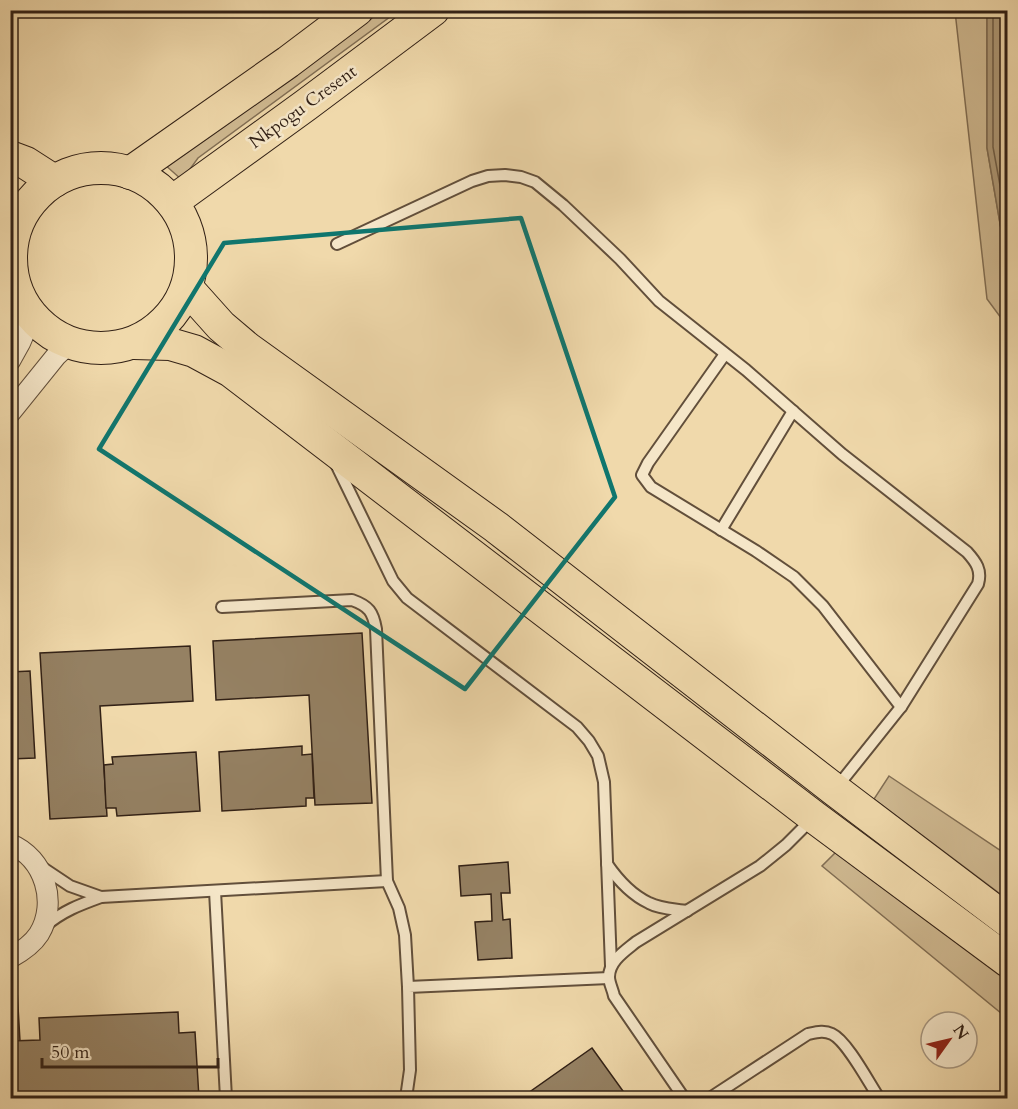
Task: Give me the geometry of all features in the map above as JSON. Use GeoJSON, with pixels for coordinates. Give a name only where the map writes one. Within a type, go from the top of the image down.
{"type":"FeatureCollection","features":[{"type":"Feature","properties":{"kind":"main road"},"geometry":{"type":"LineString","coordinates":[[130,173],[288,62],[357,10]]}},
{"type":"Feature","properties":{"kind":"main road","name":"Nkpogu Cresent"},"geometry":{"type":"LineString","coordinates":[[172,202],[433,10]]}},
{"type":"Feature","properties":{"kind":"main road"},"geometry":{"type":"LineString","coordinates":[[10,157],[26,163],[54,181]]}},
{"type":"Feature","properties":{"kind":"main road"},"geometry":{"type":"LineString","coordinates":[[91,168],[111,168],[130,173],[160,190],[182,217],[189,234],[192,252],[187,288],[172,316],[161,327],[134,343],[101,349],[69,344],[39,323],[19,295],[11,262],[11,241],[26,208],[43,189],[54,181],[72,172],[91,168]]}},
{"type":"Feature","properties":{"kind":"main road"},"geometry":{"type":"LineString","coordinates":[[187,288],[220,326],[247,348],[496,527],[1008,921]]}},
{"type":"Feature","properties":{"kind":"main road"},"geometry":{"type":"LineString","coordinates":[[134,343],[170,344],[194,351],[231,371],[814,817],[1008,962]]}},
{"type":"Feature","properties":{"kind":"street"},"geometry":{"type":"LineString","coordinates":[[10,361],[32,315]]}},
{"type":"Feature","properties":{"kind":"street"},"geometry":{"type":"LineString","coordinates":[[10,413],[56,356],[69,344]]}},
{"type":"Feature","properties":{"kind":"street"},"geometry":{"type":"LineString","coordinates":[[10,958],[26,949],[39,934],[46,916],[48,896],[43,877],[33,860],[13,841]]}},
{"type":"Feature","properties":{"kind":"lane"},"geometry":{"type":"LineString","coordinates":[[337,244],[472,181],[488,176],[505,175],[535,182],[620,259],[659,301],[842,454],[967,552],[979,569],[978,584],[901,707],[835,790]]}},
{"type":"Feature","properties":{"kind":"lane"},"geometry":{"type":"LineString","coordinates":[[725,354],[648,463],[642,475],[651,487],[794,577],[823,606],[901,707]]}},
{"type":"Feature","properties":{"kind":"lane"},"geometry":{"type":"LineString","coordinates":[[721,530],[793,411]]}},
{"type":"Feature","properties":{"kind":"lane"},"geometry":{"type":"LineString","coordinates":[[327,444],[384,564],[393,581],[407,598],[577,726],[598,756],[604,782],[611,966],[609,978],[614,996],[684,1098]]}},
{"type":"Feature","properties":{"kind":"lane"},"geometry":{"type":"LineString","coordinates":[[222,607],[352,600],[365,605],[374,617],[377,640],[387,881],[399,908],[405,935],[410,1070],[406,1098]]}},
{"type":"Feature","properties":{"kind":"lane"},"geometry":{"type":"LineString","coordinates":[[611,966],[636,942],[760,866],[814,817]]}},
{"type":"Feature","properties":{"kind":"lane"},"geometry":{"type":"LineString","coordinates":[[33,860],[69,886],[101,897]]}},
{"type":"Feature","properties":{"kind":"lane"},"geometry":{"type":"LineString","coordinates":[[607,864],[616,878],[650,904],[687,911]]}},
{"type":"Feature","properties":{"kind":"lane"},"geometry":{"type":"LineString","coordinates":[[40,930],[58,915],[101,897],[387,881]]}},
{"type":"Feature","properties":{"kind":"lane"},"geometry":{"type":"LineString","coordinates":[[215,891],[226,1098]]}},
{"type":"Feature","properties":{"kind":"lane"},"geometry":{"type":"LineString","coordinates":[[408,987],[609,978]]}},
{"type":"Feature","properties":{"kind":"lane"},"geometry":{"type":"LineString","coordinates":[[710,1098],[808,1034],[822,1031],[833,1034],[845,1046],[879,1098]]}},
{"type":"Feature","properties":{"kind":"highlighted area"},"geometry":{"type":"Polygon","coordinates":[[[521,218],[615,497],[465,689],[99,449],[224,243],[521,218]]]}},
{"type":"Feature","properties":{"kind":"shaded area"},"geometry":{"type":"Polygon","coordinates":[[[382,11],[398,11],[198,158],[182,180],[164,164],[190,149],[382,11]]]}},
{"type":"Feature","properties":{"kind":"shaded area"},"geometry":{"type":"Polygon","coordinates":[[[955,11],[987,11],[987,148],[1007,264],[1007,326],[987,299],[955,11]]]}},
{"type":"Feature","properties":{"kind":"shaded area"},"geometry":{"type":"Polygon","coordinates":[[[889,776],[1007,855],[1007,899],[874,799],[889,776]]]}},
{"type":"Feature","properties":{"kind":"shaded area"},"geometry":{"type":"Polygon","coordinates":[[[838,850],[1007,979],[1007,1018],[822,866],[838,850]]]}},
{"type":"Feature","properties":{"kind":"water"},"geometry":{"type":"Polygon","coordinates":[[[987,11],[1007,11],[1007,264],[987,148],[987,11]]]}},
{"type":"Feature","properties":{"kind":"building"},"geometry":{"type":"Polygon","coordinates":[[[362,633],[372,803],[315,805],[309,695],[216,700],[213,641],[362,633]]]}},
{"type":"Feature","properties":{"kind":"building"},"geometry":{"type":"Polygon","coordinates":[[[190,646],[193,701],[100,706],[107,816],[50,819],[40,653],[190,646]]]}},
{"type":"Feature","properties":{"kind":"building"},"geometry":{"type":"Polygon","coordinates":[[[30,671],[35,758],[10,759],[10,672],[30,671]]]}},
{"type":"Feature","properties":{"kind":"building"},"geometry":{"type":"Polygon","coordinates":[[[302,746],[302,755],[312,754],[314,798],[306,798],[306,806],[222,811],[219,752],[302,746]]]}},
{"type":"Feature","properties":{"kind":"building"},"geometry":{"type":"Polygon","coordinates":[[[196,752],[200,811],[117,816],[116,808],[106,808],[104,765],[113,764],[112,757],[196,752]]]}},
{"type":"Feature","properties":{"kind":"building"},"geometry":{"type":"Polygon","coordinates":[[[508,862],[510,893],[501,893],[503,920],[510,919],[512,958],[478,960],[475,922],[492,921],[491,894],[461,896],[459,866],[508,862]]]}},
{"type":"Feature","properties":{"kind":"building"},"geometry":{"type":"Polygon","coordinates":[[[10,990],[17,990],[20,1041],[10,1041],[10,990]]]}},
{"type":"Feature","properties":{"kind":"building"},"geometry":{"type":"Polygon","coordinates":[[[178,1012],[179,1033],[195,1032],[199,1098],[10,1098],[10,1041],[40,1040],[39,1018],[178,1012]]]}},
{"type":"Feature","properties":{"kind":"building"},"geometry":{"type":"Polygon","coordinates":[[[592,1048],[628,1098],[521,1098],[592,1048]]]}}]}
